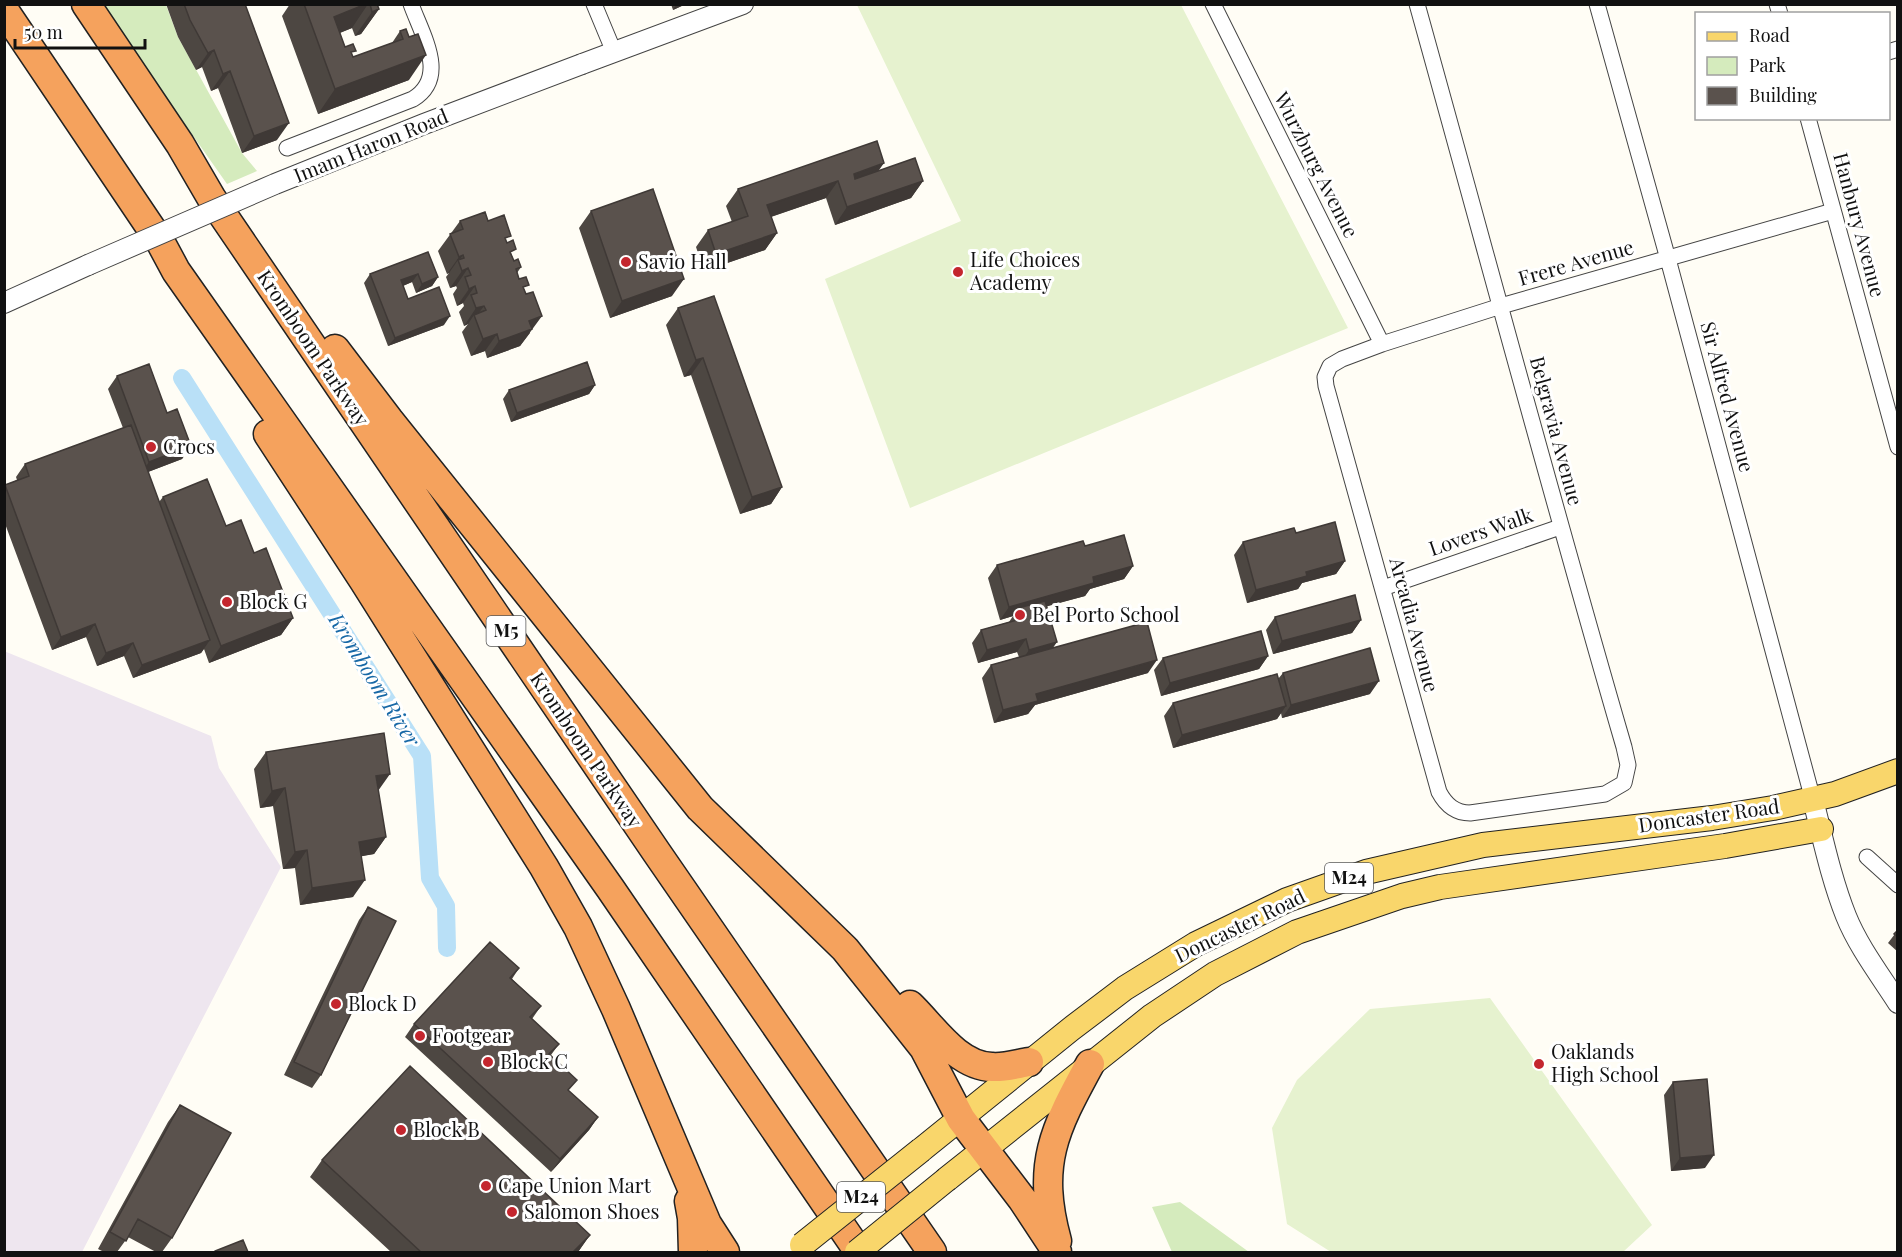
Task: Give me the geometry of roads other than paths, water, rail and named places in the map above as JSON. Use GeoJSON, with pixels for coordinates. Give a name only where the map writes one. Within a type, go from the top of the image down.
{"type":"FeatureCollection","features":[{"type":"Feature","properties":{"kind":"highway","name":"Kromboom Parkway"},"geometry":{"type":"LineString","coordinates":[[86,4],[180,144],[225,218],[650,844],[932,1252]]}},
{"type":"Feature","properties":{"kind":"highway"},"geometry":{"type":"LineString","coordinates":[[4,10],[160,243],[211,341],[246,401],[364,581],[544,867],[578,927],[621,1019],[707,1224],[725,1252]]}},
{"type":"Feature","properties":{"kind":"highway"},"geometry":{"type":"LineString","coordinates":[[180,144],[389,420],[700,808],[845,949],[912,1008],[966,1060],[994,1068],[1029,1062]]}},
{"type":"Feature","properties":{"kind":"highway"},"geometry":{"type":"LineString","coordinates":[[176,271],[610,888],[858,1252]]}},
{"type":"Feature","properties":{"kind":"highway"},"geometry":{"type":"LineString","coordinates":[[845,949],[924,1048],[961,1119],[1059,1252]]}},
{"type":"Feature","properties":{"kind":"highway"},"geometry":{"type":"LineString","coordinates":[[1059,1252],[1047,1182],[1050,1155],[1062,1117],[1090,1064]]}},
{"type":"Feature","properties":{"kind":"highway"},"geometry":{"type":"LineString","coordinates":[[682,1167],[692,1218],[693,1252]]}},
{"type":"Feature","properties":{"kind":"main road","name":"M24"},"geometry":{"type":"LineString","coordinates":[[1814,800],[1858,787],[1898,771]]}},
{"type":"Feature","properties":{"kind":"main road","name":"Doncaster Road"},"geometry":{"type":"LineString","coordinates":[[797,1249],[1125,987],[1196,944],[1287,900],[1366,872],[1483,845],[1712,818],[1814,800]]}},
{"type":"Feature","properties":{"kind":"main road","name":"Doncaster Road"},"geometry":{"type":"LineString","coordinates":[[858,1252],[984,1148],[1152,1016],[1215,974],[1297,932],[1364,907],[1449,886],[1725,846],[1821,829]]}},
{"type":"Feature","properties":{"kind":"street"},"geometry":{"type":"LineString","coordinates":[[287,148],[412,99],[423,92],[432,73],[431,60],[411,4]]}},
{"type":"Feature","properties":{"kind":"street"},"geometry":{"type":"LineString","coordinates":[[594,4],[614,52]]}},
{"type":"Feature","properties":{"kind":"street","name":"Imam Haron Road"},"geometry":{"type":"LineString","coordinates":[[4,303],[275,184],[392,137],[743,4]]}},
{"type":"Feature","properties":{"kind":"street","name":"Wurzburg Avenue"},"geometry":{"type":"LineString","coordinates":[[1213,4],[1382,344]]}},
{"type":"Feature","properties":{"kind":"street","name":"Belgravia Avenue"},"geometry":{"type":"LineString","coordinates":[[1417,4],[1560,527],[1628,765],[1624,783],[1611,792],[1540,803]]}},
{"type":"Feature","properties":{"kind":"street","name":"Sir Alfred Avenue"},"geometry":{"type":"LineString","coordinates":[[1597,4],[1814,800]]}},
{"type":"Feature","properties":{"kind":"street","name":"Hanbury Avenue"},"geometry":{"type":"LineString","coordinates":[[1809,120],[1898,447]]}},
{"type":"Feature","properties":{"kind":"street","name":"Frere Avenue"},"geometry":{"type":"LineString","coordinates":[[1334,363],[1382,344],[1501,306],[1833,211]]}},
{"type":"Feature","properties":{"kind":"street","name":"Arcadia Avenue"},"geometry":{"type":"LineString","coordinates":[[1334,363],[1326,373],[1326,386],[1439,792],[1450,807],[1463,813],[1540,803]]}},
{"type":"Feature","properties":{"kind":"street","name":"Lovers Walk"},"geometry":{"type":"LineString","coordinates":[[1383,588],[1560,527]]}},
{"type":"Feature","properties":{"kind":"street"},"geometry":{"type":"LineString","coordinates":[[1814,800],[1836,889],[1847,918],[1858,941],[1898,1003]]}},
{"type":"Feature","properties":{"kind":"street"},"geometry":{"type":"LineString","coordinates":[[1867,858],[1898,885]]}},
{"type":"Feature","properties":{"kind":"waterway","name":"Kromboom River"},"geometry":{"type":"LineString","coordinates":[[182,378],[422,756],[430,878],[446,906],[447,948]]}},
{"type":"Feature","properties":{"kind":"place","name":"Savio Hall"},"geometry":{"type":"Point","coordinates":[626,262]}},
{"type":"Feature","properties":{"kind":"place","name":"Life Choices Academy"},"geometry":{"type":"Point","coordinates":[958,272]}},
{"type":"Feature","properties":{"kind":"place","name":"Crocs"},"geometry":{"type":"Point","coordinates":[151,447]}},
{"type":"Feature","properties":{"kind":"place","name":"Block G"},"geometry":{"type":"Point","coordinates":[227,602]}},
{"type":"Feature","properties":{"kind":"place","name":"Bel Porto School"},"geometry":{"type":"Point","coordinates":[1020,615]}},
{"type":"Feature","properties":{"kind":"place","name":"Block D"},"geometry":{"type":"Point","coordinates":[336,1004]}},
{"type":"Feature","properties":{"kind":"place","name":"Footgear"},"geometry":{"type":"Point","coordinates":[420,1036]}},
{"type":"Feature","properties":{"kind":"place","name":"Block C"},"geometry":{"type":"Point","coordinates":[488,1062]}},
{"type":"Feature","properties":{"kind":"place","name":"Oaklands High School"},"geometry":{"type":"Point","coordinates":[1539,1064]}},
{"type":"Feature","properties":{"kind":"place","name":"Block B"},"geometry":{"type":"Point","coordinates":[401,1130]}},
{"type":"Feature","properties":{"kind":"place","name":"Cape Union Mart"},"geometry":{"type":"Point","coordinates":[486,1186]}},
{"type":"Feature","properties":{"kind":"place","name":"Salomon Shoes"},"geometry":{"type":"Point","coordinates":[512,1212]}}]}
